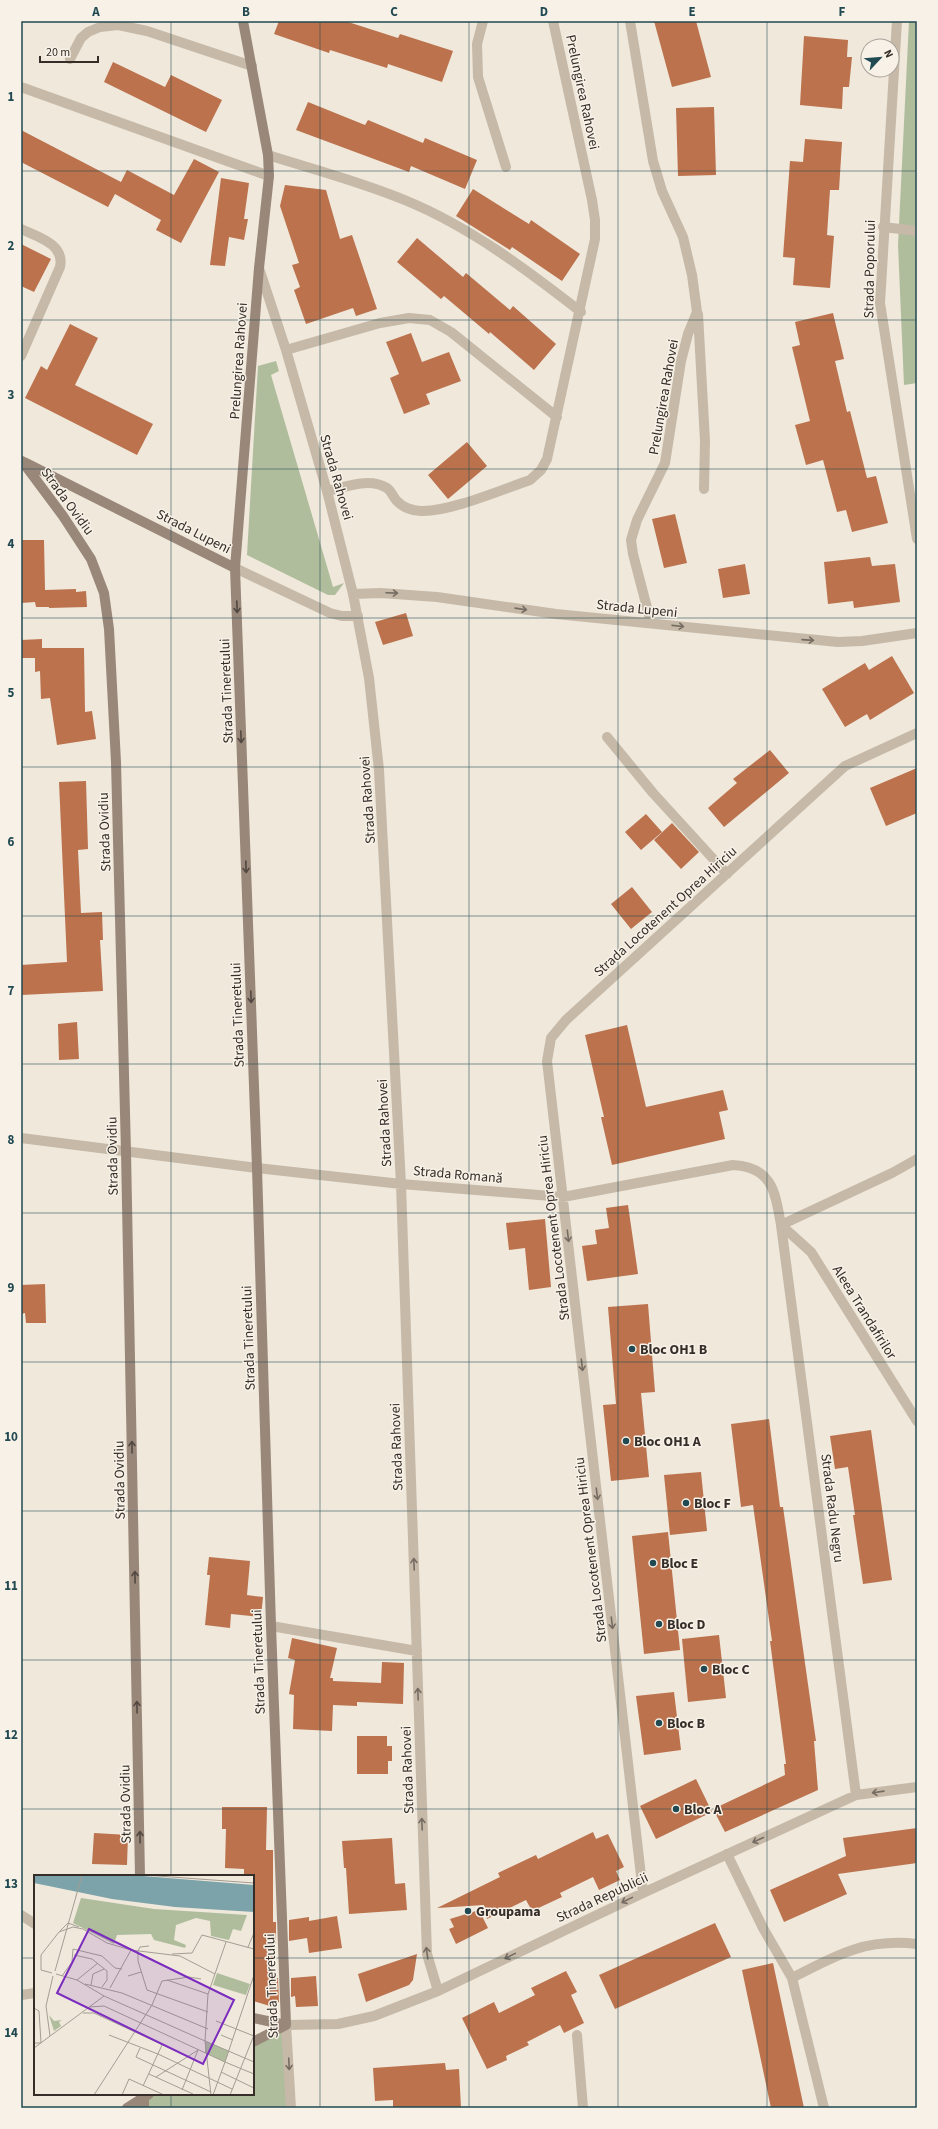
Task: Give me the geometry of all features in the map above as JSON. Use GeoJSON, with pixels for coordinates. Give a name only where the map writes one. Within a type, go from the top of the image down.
{"type":"FeatureCollection","features":[{"type":"Feature","properties":{"kind":"main road","name":"Prelungirea Rahovei"},"geometry":{"type":"LineString","coordinates":[[235,568],[259,268],[268,176],[268,155],[243,21]]}},
{"type":"Feature","properties":{"kind":"main road","name":"Strada Lupeni"},"geometry":{"type":"LineString","coordinates":[[21,460],[235,568]]}},
{"type":"Feature","properties":{"kind":"main road","name":"Strada Ovidiu"},"geometry":{"type":"LineString","coordinates":[[21,460],[81,542],[98,575],[107,609],[116,762],[126,1152],[140,1875]]}},
{"type":"Feature","properties":{"kind":"main road","name":"Strada Tineretului"},"geometry":{"type":"LineString","coordinates":[[235,568],[286,2025]]}},
{"type":"Feature","properties":{"kind":"main road"},"geometry":{"type":"LineString","coordinates":[[254,2018],[286,2025]]}},
{"type":"Feature","properties":{"kind":"main road","name":"Strada Republicii"},"geometry":{"type":"LineString","coordinates":[[254,2041],[286,2025]]}},
{"type":"Feature","properties":{"kind":"main road"},"geometry":{"type":"LineString","coordinates":[[126,2108],[146,2095]]}},
{"type":"Feature","properties":{"kind":"main road"},"geometry":{"type":"LineString","coordinates":[[144,2108],[146,2095]]}},
{"type":"Feature","properties":{"kind":"street"},"geometry":{"type":"LineString","coordinates":[[483,21],[477,44],[478,76],[506,167]]}},
{"type":"Feature","properties":{"kind":"street","name":"Prelungirea Rahovei"},"geometry":{"type":"LineString","coordinates":[[327,491],[362,483],[376,484],[388,489],[397,501],[408,509],[421,511],[441,510],[530,480],[541,470],[547,459],[581,312],[595,239],[595,220],[553,21]]}},
{"type":"Feature","properties":{"kind":"street","name":"Prelungirea Rahovei"},"geometry":{"type":"LineString","coordinates":[[630,21],[653,161],[662,191],[683,237],[692,274],[697,312],[706,441],[704,489]]}},
{"type":"Feature","properties":{"kind":"street","name":"Strada Poporului"},"geometry":{"type":"LineString","coordinates":[[897,21],[880,303],[917,539]]}},
{"type":"Feature","properties":{"kind":"street"},"geometry":{"type":"LineString","coordinates":[[70,59],[81,38],[88,32],[100,27],[118,25],[147,32],[252,66]]}},
{"type":"Feature","properties":{"kind":"street"},"geometry":{"type":"LineString","coordinates":[[21,87],[268,176]]}},
{"type":"Feature","properties":{"kind":"street"},"geometry":{"type":"LineString","coordinates":[[268,155],[378,189],[433,213],[509,258],[581,312]]}},
{"type":"Feature","properties":{"kind":"street"},"geometry":{"type":"LineString","coordinates":[[884,228],[917,231]]}},
{"type":"Feature","properties":{"kind":"street"},"geometry":{"type":"LineString","coordinates":[[21,229],[51,243],[59,252],[62,260],[21,356]]}},
{"type":"Feature","properties":{"kind":"street","name":"Strada Rahovei"},"geometry":{"type":"LineString","coordinates":[[259,268],[286,350],[327,491],[354,594],[369,678],[379,770],[401,1184],[427,1954],[438,1991]]}},
{"type":"Feature","properties":{"kind":"street","name":"Prelungirea Rahovei"},"geometry":{"type":"LineString","coordinates":[[651,623],[633,554],[631,540],[637,520],[665,463],[680,361],[688,334],[697,312]]}},
{"type":"Feature","properties":{"kind":"street"},"geometry":{"type":"LineString","coordinates":[[286,350],[380,324],[409,318],[430,320],[452,332],[557,417]]}},
{"type":"Feature","properties":{"kind":"street","name":"Strada Lupeni"},"geometry":{"type":"LineString","coordinates":[[235,568],[330,613],[358,616]]}},
{"type":"Feature","properties":{"kind":"street","name":"Strada Lupeni"},"geometry":{"type":"LineString","coordinates":[[354,594],[403,594],[556,614],[838,642],[862,641],[917,633]]}},
{"type":"Feature","properties":{"kind":"street","name":"Strada Locotenent Oprea Hiriciu"},"geometry":{"type":"LineString","coordinates":[[643,1893],[547,1061],[551,1038],[566,1020],[845,766],[917,733]]}},
{"type":"Feature","properties":{"kind":"street"},"geometry":{"type":"LineString","coordinates":[[607,737],[653,793],[727,874]]}},
{"type":"Feature","properties":{"kind":"street","name":"Strada Romană"},"geometry":{"type":"LineString","coordinates":[[21,1138],[257,1168],[401,1184],[563,1197],[733,1165],[748,1166],[762,1173],[771,1186],[781,1225]]}},
{"type":"Feature","properties":{"kind":"street"},"geometry":{"type":"LineString","coordinates":[[781,1225],[892,1174],[917,1159]]}},
{"type":"Feature","properties":{"kind":"street","name":"Aleea Trandafirilor"},"geometry":{"type":"LineString","coordinates":[[781,1225],[811,1252],[917,1421]]}},
{"type":"Feature","properties":{"kind":"street","name":"Strada Radu Negru"},"geometry":{"type":"LineString","coordinates":[[781,1225],[856,1795]]}},
{"type":"Feature","properties":{"kind":"street"},"geometry":{"type":"LineString","coordinates":[[271,1626],[417,1651]]}},
{"type":"Feature","properties":{"kind":"street","name":"Strada Republicii"},"geometry":{"type":"LineString","coordinates":[[286,2025],[338,2024],[358,2021],[438,1991],[643,1893],[856,1795],[917,1787]]}},
{"type":"Feature","properties":{"kind":"street"},"geometry":{"type":"LineString","coordinates":[[727,1854],[763,1928],[792,1978],[824,2108]]}},
{"type":"Feature","properties":{"kind":"street"},"geometry":{"type":"LineString","coordinates":[[21,1915],[34,1923]]}},
{"type":"Feature","properties":{"kind":"street"},"geometry":{"type":"LineString","coordinates":[[792,1978],[828,1959],[861,1946],[890,1941],[917,1944]]}},
{"type":"Feature","properties":{"kind":"street"},"geometry":{"type":"LineString","coordinates":[[21,1995],[34,1993]]}},
{"type":"Feature","properties":{"kind":"street","name":"Strada Tineretului"},"geometry":{"type":"LineString","coordinates":[[286,2025],[291,2108]]}},
{"type":"Feature","properties":{"kind":"street"},"geometry":{"type":"LineString","coordinates":[[577,2035],[583,2108]]}},
{"type":"Feature","properties":{"kind":"green space"},"geometry":{"type":"Polygon","coordinates":[[[909,21],[917,21],[917,383],[904,385],[898,245],[909,21]]]}},
{"type":"Feature","properties":{"kind":"green space"},"geometry":{"type":"Polygon","coordinates":[[[276,361],[279,371],[271,375],[333,587],[344,583],[335,595],[328,595],[247,555],[258,366],[276,361]]]}},
{"type":"Feature","properties":{"kind":"green space"},"geometry":{"type":"Polygon","coordinates":[[[286,2025],[291,2108],[144,2108],[149,2095],[254,2095],[254,2041],[286,2025]]]}},
{"type":"Feature","properties":{"kind":"building"},"geometry":{"type":"Polygon","coordinates":[[[279,21],[345,21],[398,38],[400,34],[453,51],[442,82],[388,64],[387,68],[330,50],[329,53],[274,34],[279,21]]]}},
{"type":"Feature","properties":{"kind":"building"},"geometry":{"type":"Polygon","coordinates":[[[654,21],[696,21],[711,77],[672,87],[654,21]]]}},
{"type":"Feature","properties":{"kind":"building"},"geometry":{"type":"Polygon","coordinates":[[[804,36],[848,40],[847,57],[852,57],[849,87],[843,87],[842,109],[800,105],[804,36]]]}},
{"type":"Feature","properties":{"kind":"building"},"geometry":{"type":"Polygon","coordinates":[[[113,62],[165,87],[171,75],[222,100],[206,132],[104,82],[113,62]]]}},
{"type":"Feature","properties":{"kind":"building"},"geometry":{"type":"Polygon","coordinates":[[[308,102],[365,125],[368,120],[423,143],[425,138],[477,160],[465,189],[411,166],[409,172],[296,130],[308,102]]]}},
{"type":"Feature","properties":{"kind":"building"},"geometry":{"type":"Polygon","coordinates":[[[714,107],[716,175],[678,176],[676,108],[714,107]]]}},
{"type":"Feature","properties":{"kind":"building"},"geometry":{"type":"Polygon","coordinates":[[[21,130],[121,182],[127,170],[174,195],[194,159],[219,172],[181,243],[156,230],[161,220],[115,194],[108,207],[21,162],[21,130]]]}},
{"type":"Feature","properties":{"kind":"building"},"geometry":{"type":"Polygon","coordinates":[[[805,139],[842,142],[839,190],[830,190],[827,235],[834,236],[830,288],[793,285],[795,258],[783,257],[790,161],[803,162],[805,139]]]}},
{"type":"Feature","properties":{"kind":"building"},"geometry":{"type":"Polygon","coordinates":[[[221,178],[249,183],[244,219],[248,219],[244,240],[229,237],[225,266],[210,265],[221,178]]]}},
{"type":"Feature","properties":{"kind":"building"},"geometry":{"type":"Polygon","coordinates":[[[285,185],[326,190],[340,239],[352,235],[377,309],[356,316],[353,308],[306,324],[294,290],[300,287],[292,265],[299,263],[280,206],[285,185]]]}},
{"type":"Feature","properties":{"kind":"building"},"geometry":{"type":"Polygon","coordinates":[[[473,189],[529,224],[531,220],[580,254],[562,281],[512,247],[510,250],[456,216],[473,189]]]}},
{"type":"Feature","properties":{"kind":"building"},"geometry":{"type":"Polygon","coordinates":[[[417,238],[463,277],[466,273],[510,310],[513,306],[556,344],[534,370],[490,332],[489,334],[444,296],[441,299],[397,262],[417,238]]]}},
{"type":"Feature","properties":{"kind":"building"},"geometry":{"type":"Polygon","coordinates":[[[21,244],[51,259],[34,292],[21,286],[21,244]]]}},
{"type":"Feature","properties":{"kind":"building"},"geometry":{"type":"Polygon","coordinates":[[[833,313],[844,359],[835,361],[847,412],[850,411],[867,478],[876,476],[888,523],[852,532],[846,510],[837,512],[823,460],[806,465],[795,425],[810,421],[792,347],[800,345],[795,322],[833,313]]]}},
{"type":"Feature","properties":{"kind":"building"},"geometry":{"type":"Polygon","coordinates":[[[70,324],[98,338],[75,385],[153,424],[137,455],[25,398],[41,366],[47,370],[70,324]]]}},
{"type":"Feature","properties":{"kind":"building"},"geometry":{"type":"Polygon","coordinates":[[[411,333],[422,362],[449,352],[461,381],[426,394],[430,404],[404,414],[390,378],[399,374],[386,342],[411,333]]]}},
{"type":"Feature","properties":{"kind":"building"},"geometry":{"type":"Polygon","coordinates":[[[467,442],[487,466],[448,499],[428,475],[467,442]]]}},
{"type":"Feature","properties":{"kind":"building"},"geometry":{"type":"Polygon","coordinates":[[[675,514],[687,563],[664,568],[652,519],[675,514]]]}},
{"type":"Feature","properties":{"kind":"building"},"geometry":{"type":"Polygon","coordinates":[[[21,540],[44,540],[45,590],[76,589],[76,592],[86,591],[87,607],[49,608],[36,607],[35,602],[21,603],[21,540]]]}},
{"type":"Feature","properties":{"kind":"building"},"geometry":{"type":"Polygon","coordinates":[[[870,557],[872,566],[895,564],[900,602],[854,608],[853,601],[828,604],[824,562],[870,557]]]}},
{"type":"Feature","properties":{"kind":"building"},"geometry":{"type":"Polygon","coordinates":[[[745,564],[750,594],[723,598],[718,569],[745,564]]]}},
{"type":"Feature","properties":{"kind":"building"},"geometry":{"type":"Polygon","coordinates":[[[406,613],[413,636],[383,645],[375,622],[406,613]]]}},
{"type":"Feature","properties":{"kind":"building"},"geometry":{"type":"Polygon","coordinates":[[[42,639],[42,648],[84,648],[85,712],[92,711],[96,739],[57,745],[50,698],[41,699],[40,671],[35,672],[35,658],[21,658],[21,640],[42,639]]]}},
{"type":"Feature","properties":{"kind":"building"},"geometry":{"type":"Polygon","coordinates":[[[892,656],[914,693],[870,720],[867,714],[845,727],[822,689],[865,663],[869,670],[892,656]]]}},
{"type":"Feature","properties":{"kind":"building"},"geometry":{"type":"Polygon","coordinates":[[[770,750],[789,773],[724,827],[708,808],[737,783],[733,779],[770,750]]]}},
{"type":"Feature","properties":{"kind":"building"},"geometry":{"type":"Polygon","coordinates":[[[917,768],[917,813],[886,826],[870,788],[917,768]]]}},
{"type":"Feature","properties":{"kind":"building"},"geometry":{"type":"Polygon","coordinates":[[[86,781],[88,849],[78,850],[81,913],[102,912],[103,940],[100,940],[103,991],[21,995],[21,965],[67,962],[59,782],[86,781]]]}},
{"type":"Feature","properties":{"kind":"building"},"geometry":{"type":"Polygon","coordinates":[[[646,814],[662,832],[641,850],[625,832],[646,814]]]}},
{"type":"Feature","properties":{"kind":"building"},"geometry":{"type":"Polygon","coordinates":[[[672,823],[699,852],[681,869],[654,840],[672,823]]]}},
{"type":"Feature","properties":{"kind":"building"},"geometry":{"type":"Polygon","coordinates":[[[632,887],[652,912],[631,929],[611,904],[632,887]]]}},
{"type":"Feature","properties":{"kind":"building"},"geometry":{"type":"Polygon","coordinates":[[[77,1022],[79,1059],[59,1060],[58,1024],[77,1022]]]}},
{"type":"Feature","properties":{"kind":"building"},"geometry":{"type":"Polygon","coordinates":[[[627,1025],[646,1107],[723,1090],[728,1110],[719,1112],[725,1139],[612,1165],[601,1117],[604,1117],[585,1035],[627,1025]]]}},
{"type":"Feature","properties":{"kind":"building"},"geometry":{"type":"Polygon","coordinates":[[[628,1205],[638,1274],[587,1281],[582,1246],[597,1244],[595,1230],[609,1228],[606,1208],[628,1205]]]}},
{"type":"Feature","properties":{"kind":"building"},"geometry":{"type":"Polygon","coordinates":[[[545,1219],[551,1287],[529,1290],[525,1248],[509,1250],[506,1223],[545,1219]]]}},
{"type":"Feature","properties":{"kind":"building"},"geometry":{"type":"Polygon","coordinates":[[[45,1284],[46,1323],[26,1323],[25,1313],[21,1314],[21,1285],[45,1284]]]}},
{"type":"Feature","properties":{"kind":"building"},"geometry":{"type":"Polygon","coordinates":[[[648,1304],[655,1392],[641,1393],[649,1477],[611,1481],[603,1405],[616,1404],[608,1307],[648,1304]]]}},
{"type":"Feature","properties":{"kind":"building"},"geometry":{"type":"Polygon","coordinates":[[[769,1419],[780,1507],[783,1507],[816,1741],[814,1741],[818,1790],[725,1832],[713,1809],[785,1775],[784,1764],[786,1764],[770,1641],[772,1641],[753,1505],[741,1507],[731,1424],[769,1419]]]}},
{"type":"Feature","properties":{"kind":"building"},"geometry":{"type":"Polygon","coordinates":[[[871,1430],[892,1580],[863,1584],[848,1467],[835,1469],[830,1436],[871,1430]]]}},
{"type":"Feature","properties":{"kind":"building","name":"Bloc F"},"geometry":{"type":"Polygon","coordinates":[[[701,1472],[707,1531],[670,1535],[664,1475],[701,1472]]]}},
{"type":"Feature","properties":{"kind":"building"},"geometry":{"type":"Polygon","coordinates":[[[668,1532],[680,1650],[644,1654],[632,1536],[668,1532]]]}},
{"type":"Feature","properties":{"kind":"building"},"geometry":{"type":"Polygon","coordinates":[[[209,1557],[250,1561],[247,1595],[263,1597],[261,1617],[231,1614],[230,1628],[205,1625],[210,1575],[207,1575],[209,1557]]]}},
{"type":"Feature","properties":{"kind":"building","name":"Bloc C"},"geometry":{"type":"Polygon","coordinates":[[[719,1635],[726,1698],[688,1702],[682,1639],[719,1635]]]}},
{"type":"Feature","properties":{"kind":"building"},"geometry":{"type":"Polygon","coordinates":[[[292,1638],[337,1648],[330,1678],[333,1678],[333,1681],[381,1683],[382,1662],[404,1663],[403,1704],[357,1702],[357,1706],[333,1705],[332,1731],[293,1729],[294,1695],[289,1694],[295,1660],[288,1658],[292,1638]]]}},
{"type":"Feature","properties":{"kind":"building","name":"Bloc B"},"geometry":{"type":"Polygon","coordinates":[[[674,1692],[681,1750],[644,1755],[636,1696],[674,1692]]]}},
{"type":"Feature","properties":{"kind":"building"},"geometry":{"type":"Polygon","coordinates":[[[357,1736],[387,1736],[387,1746],[392,1746],[392,1761],[388,1761],[388,1774],[357,1774],[357,1736]]]}},
{"type":"Feature","properties":{"kind":"building","name":"Bloc A"},"geometry":{"type":"Polygon","coordinates":[[[696,1779],[712,1812],[656,1839],[640,1806],[696,1779]]]}},
{"type":"Feature","properties":{"kind":"building"},"geometry":{"type":"Polygon","coordinates":[[[222,1807],[267,1807],[266,1850],[273,1850],[273,1922],[276,1922],[276,1943],[273,1944],[273,1979],[278,1978],[279,2002],[270,2006],[254,2001],[254,1875],[244,1875],[244,1869],[225,1868],[226,1829],[222,1829],[222,1807]]]}},
{"type":"Feature","properties":{"kind":"building"},"geometry":{"type":"Polygon","coordinates":[[[917,1828],[917,1863],[838,1874],[847,1894],[784,1922],[770,1890],[846,1856],[843,1838],[917,1828]]]}},
{"type":"Feature","properties":{"kind":"building"},"geometry":{"type":"Polygon","coordinates":[[[593,1832],[596,1839],[608,1834],[624,1867],[616,1871],[620,1880],[599,1890],[593,1877],[560,1893],[562,1897],[532,1911],[526,1900],[487,1919],[484,1905],[437,1908],[500,1877],[498,1873],[536,1855],[538,1859],[593,1832]]]}},
{"type":"Feature","properties":{"kind":"building"},"geometry":{"type":"Polygon","coordinates":[[[94,1833],[128,1835],[127,1865],[92,1864],[94,1833]]]}},
{"type":"Feature","properties":{"kind":"building"},"geometry":{"type":"Polygon","coordinates":[[[392,1838],[395,1884],[405,1883],[407,1910],[349,1914],[346,1868],[344,1868],[342,1841],[392,1838]]]}},
{"type":"Feature","properties":{"kind":"building"},"geometry":{"type":"Polygon","coordinates":[[[479,1910],[488,1928],[456,1944],[449,1929],[454,1927],[450,1919],[479,1910]]]}},
{"type":"Feature","properties":{"kind":"building"},"geometry":{"type":"Polygon","coordinates":[[[337,1916],[342,1948],[309,1953],[307,1938],[289,1941],[289,1920],[309,1917],[309,1921],[337,1916]]]}},
{"type":"Feature","properties":{"kind":"building"},"geometry":{"type":"Polygon","coordinates":[[[715,1923],[731,1957],[615,2009],[599,1975],[715,1923]]]}},
{"type":"Feature","properties":{"kind":"building"},"geometry":{"type":"Polygon","coordinates":[[[417,1954],[413,1980],[409,1985],[366,2002],[358,1974],[417,1954]]]}},
{"type":"Feature","properties":{"kind":"building"},"geometry":{"type":"Polygon","coordinates":[[[773,1963],[804,2108],[771,2108],[742,1970],[773,1963]]]}},
{"type":"Feature","properties":{"kind":"building"},"geometry":{"type":"Polygon","coordinates":[[[566,1971],[577,1992],[571,1995],[584,2023],[564,2033],[560,2025],[527,2042],[529,2045],[506,2056],[507,2060],[487,2069],[462,2018],[494,2002],[499,2013],[535,1995],[531,1988],[566,1971]]]}},
{"type":"Feature","properties":{"kind":"building"},"geometry":{"type":"Polygon","coordinates":[[[316,1976],[318,2006],[296,2007],[295,1996],[291,1997],[291,1978],[316,1976]]]}},
{"type":"Feature","properties":{"kind":"building"},"geometry":{"type":"Polygon","coordinates":[[[445,2063],[446,2070],[459,2069],[461,2108],[393,2108],[393,2100],[375,2101],[373,2068],[445,2063]]]}},
{"type":"Feature","properties":{"kind":"place","name":"Bloc OH1 B"},"geometry":{"type":"Point","coordinates":[632,1349]}},
{"type":"Feature","properties":{"kind":"place","name":"Bloc OH1 A"},"geometry":{"type":"Point","coordinates":[626,1441]}},
{"type":"Feature","properties":{"kind":"place","name":"Bloc F"},"geometry":{"type":"Point","coordinates":[686,1503]}},
{"type":"Feature","properties":{"kind":"place","name":"Bloc E"},"geometry":{"type":"Point","coordinates":[653,1563]}},
{"type":"Feature","properties":{"kind":"place","name":"Bloc D"},"geometry":{"type":"Point","coordinates":[659,1624]}},
{"type":"Feature","properties":{"kind":"place","name":"Bloc C"},"geometry":{"type":"Point","coordinates":[704,1669]}},
{"type":"Feature","properties":{"kind":"place","name":"Bloc B"},"geometry":{"type":"Point","coordinates":[659,1723]}},
{"type":"Feature","properties":{"kind":"place","name":"Bloc A"},"geometry":{"type":"Point","coordinates":[676,1809]}},
{"type":"Feature","properties":{"kind":"place","name":"Groupama"},"geometry":{"type":"Point","coordinates":[468,1911]}}]}
